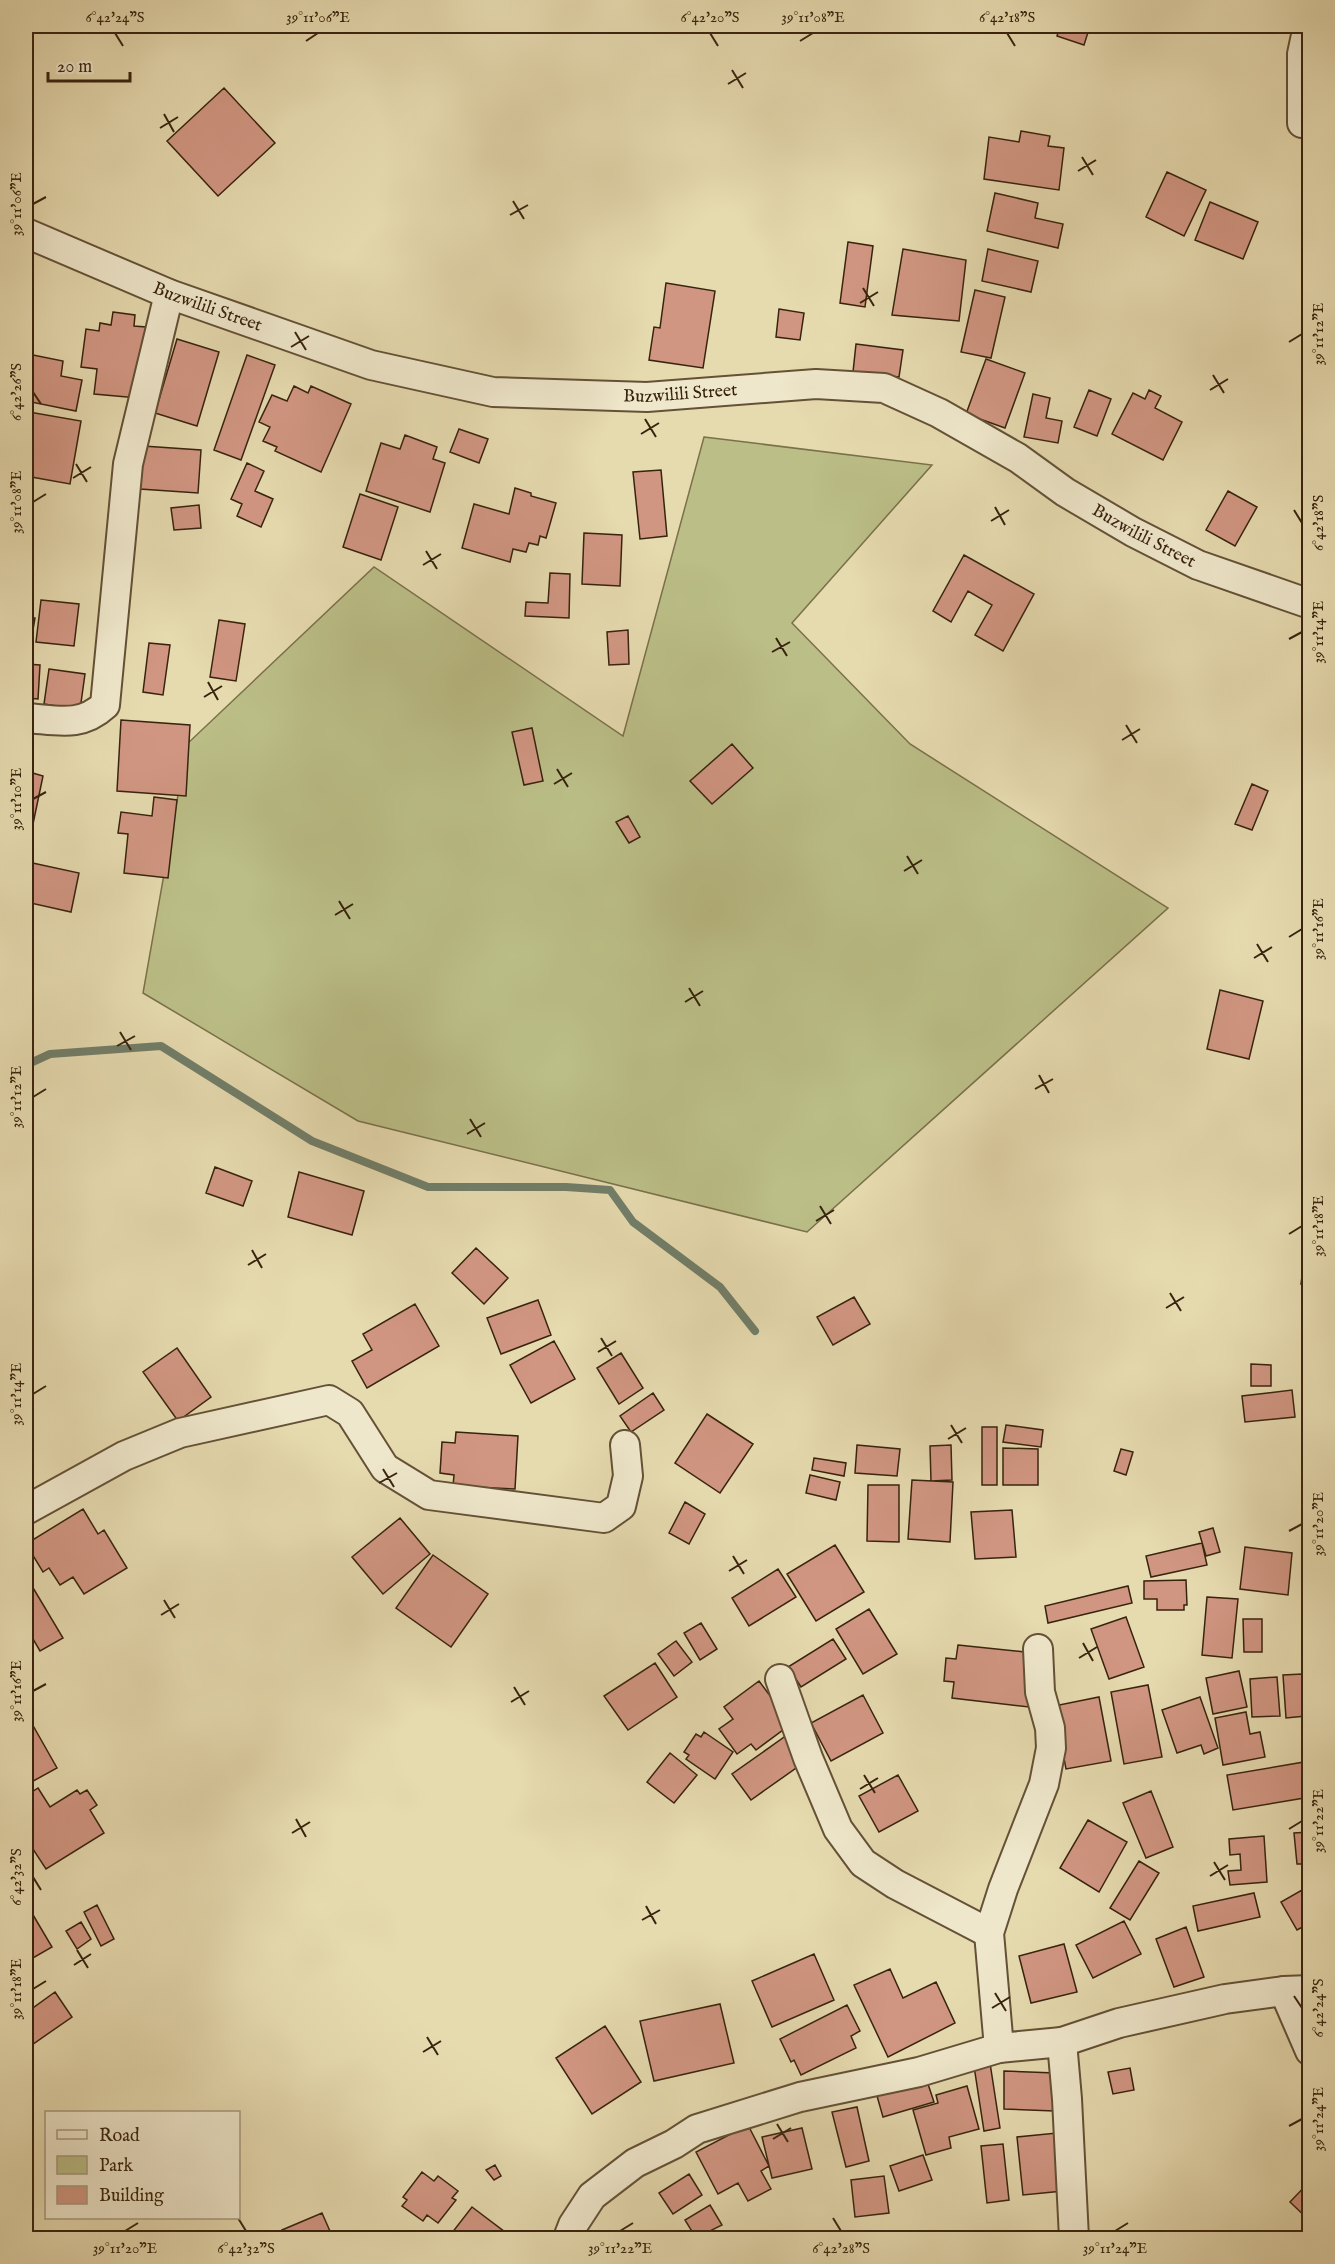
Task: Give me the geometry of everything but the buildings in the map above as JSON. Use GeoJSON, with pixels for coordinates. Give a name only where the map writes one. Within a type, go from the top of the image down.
{"type":"FeatureCollection","features":[{"type":"Feature","properties":{"kind":"street"},"geometry":{"type":"LineString","coordinates":[[1302,123],[1302,54],[1308,26]]}},
{"type":"Feature","properties":{"kind":"street","name":"Buzwilili Street"},"geometry":{"type":"LineString","coordinates":[[26,233],[169,294],[371,365],[493,392],[647,397],[816,384],[884,388],[939,413],[1018,458],[1065,492],[1133,532],[1198,565],[1310,604]]}},
{"type":"Feature","properties":{"kind":"street"},"geometry":{"type":"LineString","coordinates":[[26,718],[78,721],[94,715],[105,705],[128,464],[169,294]]}},
{"type":"Feature","properties":{"kind":"street"},"geometry":{"type":"LineString","coordinates":[[26,1510],[124,1456],[180,1433],[329,1400],[350,1413],[386,1468],[429,1495],[604,1518],[621,1506],[628,1476],[625,1445]]}},
{"type":"Feature","properties":{"kind":"street"},"geometry":{"type":"LineString","coordinates":[[999,2048],[989,1933],[1003,1889],[1033,1815],[1049,1766],[1052,1748],[1050,1728],[1040,1692],[1038,1649]]}},
{"type":"Feature","properties":{"kind":"street"},"geometry":{"type":"LineString","coordinates":[[780,1679],[808,1758],[838,1828],[863,1863],[895,1884],[989,1933]]}},
{"type":"Feature","properties":{"kind":"street"},"geometry":{"type":"LineString","coordinates":[[568,2238],[592,2196],[635,2163],[674,2144],[697,2129],[800,2097],[920,2072],[999,2048],[1062,2043],[1119,2023],[1224,1999],[1297,1991],[1310,2051]]}},
{"type":"Feature","properties":{"kind":"street"},"geometry":{"type":"LineString","coordinates":[[1062,2043],[1074,2238]]}},
{"type":"Feature","properties":{"kind":"green space"},"geometry":{"type":"Polygon","coordinates":[[[704,437],[932,465],[792,623],[910,744],[1168,908],[807,1232],[358,1121],[143,993],[187,744],[374,567],[623,736],[704,437]]]}},
{"type":"Feature","properties":{"kind":"waterway"},"geometry":{"type":"LineString","coordinates":[[26,1065],[50,1054],[161,1046],[312,1141],[428,1187],[566,1187],[610,1190],[633,1222],[720,1287],[755,1331]]}}]}
